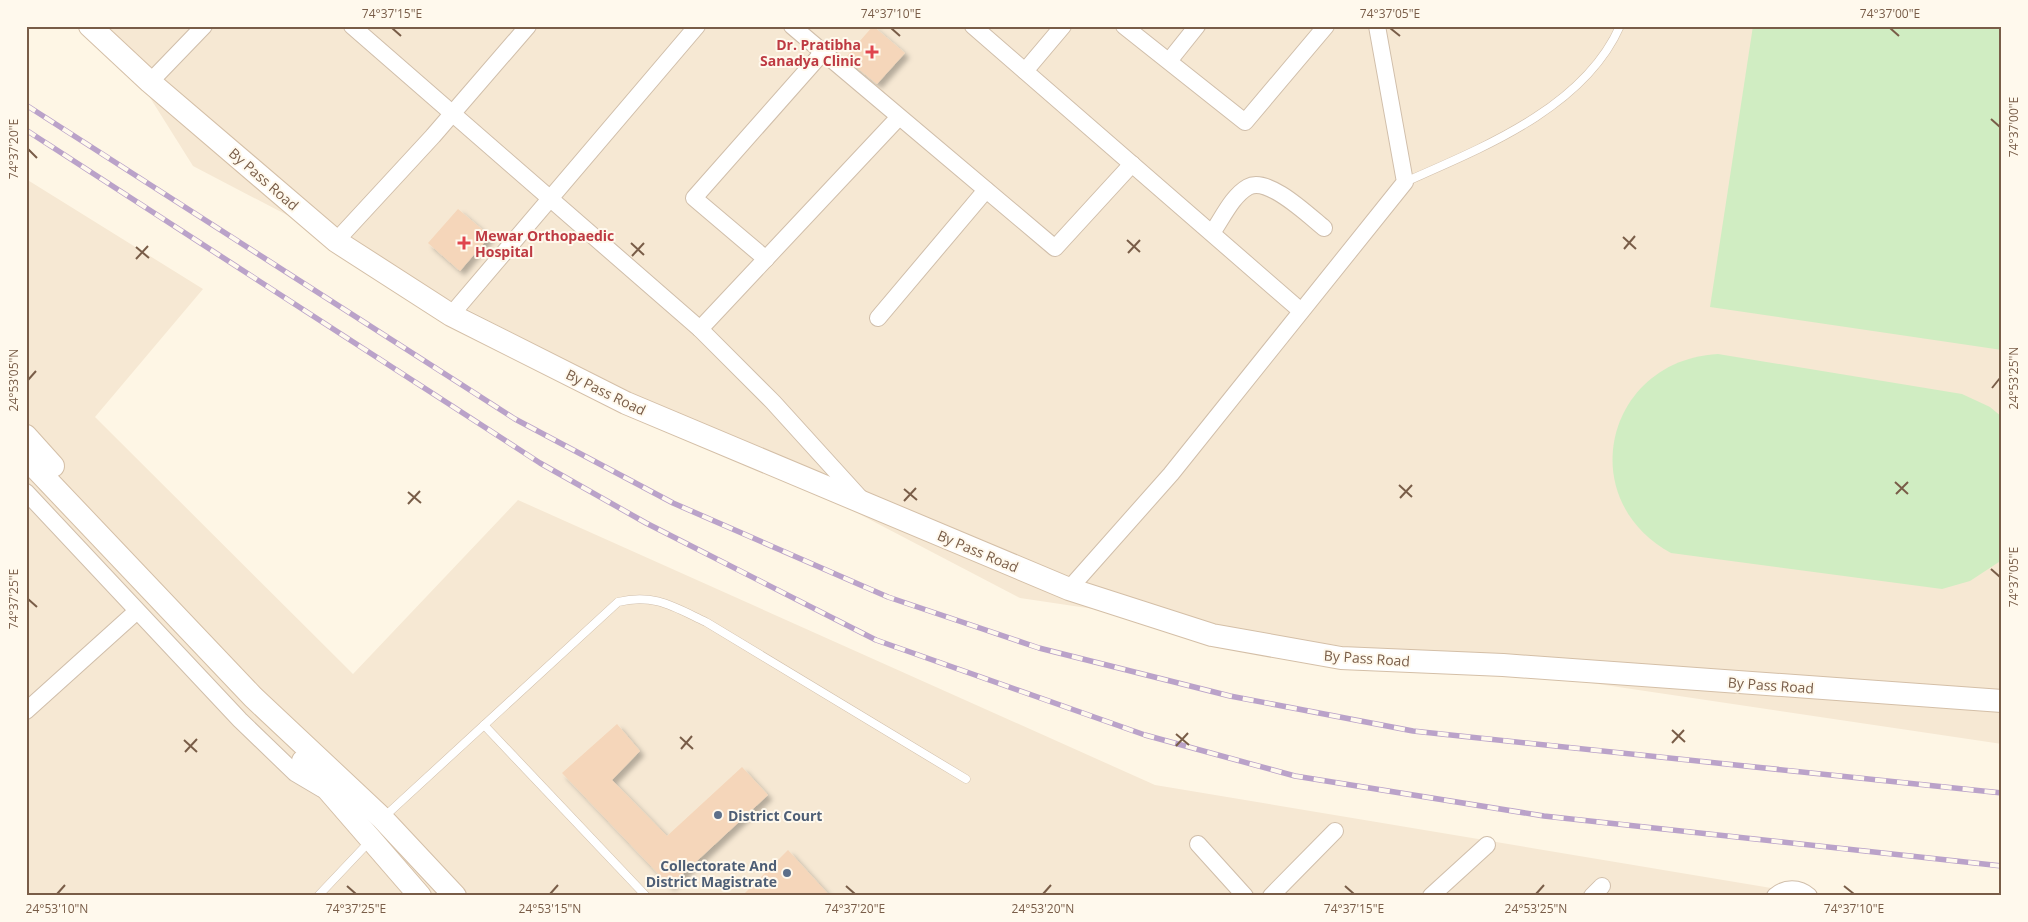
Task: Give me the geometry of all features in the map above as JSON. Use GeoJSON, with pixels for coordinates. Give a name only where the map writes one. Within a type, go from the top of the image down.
{"type":"FeatureCollection","features":[{"type":"Feature","properties":{"kind":"street","name":"By Pass Road"},"geometry":{"type":"LineString","coordinates":[[90,26],[150,82],[336,241],[451,315],[626,402],[1069,589],[1212,636],[1341,658],[1503,665],[2002,701]]}},
{"type":"Feature","properties":{"kind":"street"},"geometry":{"type":"LineString","coordinates":[[150,82],[204,26]]}},
{"type":"Feature","properties":{"kind":"street"},"geometry":{"type":"LineString","coordinates":[[352,26],[700,329],[773,402],[866,504]]}},
{"type":"Feature","properties":{"kind":"street"},"geometry":{"type":"LineString","coordinates":[[336,241],[452,114],[528,26]]}},
{"type":"Feature","properties":{"kind":"street"},"geometry":{"type":"LineString","coordinates":[[451,315],[698,26]]}},
{"type":"Feature","properties":{"kind":"street"},"geometry":{"type":"LineString","coordinates":[[792,26],[1055,248],[1132,164]]}},
{"type":"Feature","properties":{"kind":"street"},"geometry":{"type":"LineString","coordinates":[[973,26],[1300,311]]}},
{"type":"Feature","properties":{"kind":"street"},"geometry":{"type":"LineString","coordinates":[[1025,71],[1063,26]]}},
{"type":"Feature","properties":{"kind":"street"},"geometry":{"type":"LineString","coordinates":[[1124,26],[1245,122],[1326,26]]}},
{"type":"Feature","properties":{"kind":"street"},"geometry":{"type":"LineString","coordinates":[[1169,61],[1197,26]]}},
{"type":"Feature","properties":{"kind":"street"},"geometry":{"type":"LineString","coordinates":[[1069,589],[1170,474],[1405,182],[1377,26]]}},
{"type":"Feature","properties":{"kind":"street"},"geometry":{"type":"LineString","coordinates":[[766,259],[694,198],[823,52]]}},
{"type":"Feature","properties":{"kind":"street"},"geometry":{"type":"LineString","coordinates":[[700,329],[899,117]]}},
{"type":"Feature","properties":{"kind":"street"},"geometry":{"type":"LineString","coordinates":[[1212,233],[1239,194],[1248,186],[1257,184],[1269,186],[1324,228]]}},
{"type":"Feature","properties":{"kind":"street"},"geometry":{"type":"LineString","coordinates":[[878,318],[986,190]]}},
{"type":"Feature","properties":{"kind":"street"},"geometry":{"type":"LineString","coordinates":[[26,436],[296,725],[316,758]]}},
{"type":"Feature","properties":{"kind":"street"},"geometry":{"type":"LineString","coordinates":[[26,458],[253,698],[382,818],[454,896]]}},
{"type":"Feature","properties":{"kind":"street"},"geometry":{"type":"LineString","coordinates":[[26,492],[240,720],[295,773],[327,791]]}},
{"type":"Feature","properties":{"kind":"street"},"geometry":{"type":"LineString","coordinates":[[26,711],[137,611]]}},
{"type":"Feature","properties":{"kind":"street"},"geometry":{"type":"LineString","coordinates":[[253,698],[327,791],[420,896]]}},
{"type":"Feature","properties":{"kind":"street"},"geometry":{"type":"LineString","coordinates":[[1271,896],[1335,831]]}},
{"type":"Feature","properties":{"kind":"street"},"geometry":{"type":"LineString","coordinates":[[1198,844],[1245,896]]}},
{"type":"Feature","properties":{"kind":"street"},"geometry":{"type":"LineString","coordinates":[[1431,896],[1488,845]]}},
{"type":"Feature","properties":{"kind":"street"},"geometry":{"type":"LineString","coordinates":[[1775,896],[1789,889],[1799,890],[1810,896]]}},
{"type":"Feature","properties":{"kind":"lane"},"geometry":{"type":"LineString","coordinates":[[1405,182],[1472,152],[1539,115],[1587,78],[1602,59],[1620,26]]}},
{"type":"Feature","properties":{"kind":"lane"},"geometry":{"type":"LineString","coordinates":[[382,818],[618,602],[636,597],[654,600],[675,607],[706,622],[966,779]]}},
{"type":"Feature","properties":{"kind":"lane"},"geometry":{"type":"LineString","coordinates":[[484,725],[646,896]]}},
{"type":"Feature","properties":{"kind":"lane"},"geometry":{"type":"LineString","coordinates":[[318,896],[371,840]]}},
{"type":"Feature","properties":{"kind":"shaded area"},"geometry":{"type":"Polygon","coordinates":[[[105,26],[2002,26],[2002,744],[1020,598],[193,166],[105,26]]]}},
{"type":"Feature","properties":{"kind":"shaded area"},"geometry":{"type":"Polygon","coordinates":[[[26,179],[203,289],[95,417],[353,674],[518,500],[1155,785],[1819,896],[26,896],[26,179]]]}},
{"type":"Feature","properties":{"kind":"green space"},"geometry":{"type":"Polygon","coordinates":[[[1753,26],[2002,26],[2002,350],[1710,307],[1753,26]]]}},
{"type":"Feature","properties":{"kind":"green space"},"geometry":{"type":"Polygon","coordinates":[[[1718,354],[1962,394],[1990,407],[2002,417],[2002,560],[1970,581],[1942,589],[1671,553],[1640,529],[1621,500],[1613,468],[1615,436],[1628,405],[1649,380],[1680,362],[1718,354]]]}},
{"type":"Feature","properties":{"kind":"building"},"geometry":{"type":"Polygon","coordinates":[[[873,26],[905,53],[877,84],[845,58],[873,26]]]}},
{"type":"Feature","properties":{"kind":"building"},"geometry":{"type":"Polygon","coordinates":[[[458,209],[490,236],[460,271],[428,243],[458,209]]]}},
{"type":"Feature","properties":{"kind":"building","name":"District Court"},"geometry":{"type":"Polygon","coordinates":[[[617,724],[640,751],[612,780],[667,836],[742,767],[768,795],[670,886],[562,773],[617,724]]]}},
{"type":"Feature","properties":{"kind":"building","name":"Collectorate And District Magistrate"},"geometry":{"type":"Polygon","coordinates":[[[788,850],[830,896],[742,896],[788,850]]]}},
{"type":"Feature","properties":{"kind":"railway"},"geometry":{"type":"LineString","coordinates":[[26,105],[515,419],[673,503],[888,597],[1039,648],[1230,696],[1413,731],[2002,793]]}},
{"type":"Feature","properties":{"kind":"railway"},"geometry":{"type":"LineString","coordinates":[[26,130],[540,463],[646,523],[876,640],[1145,735],[1295,776],[1544,816],[2002,866]]}},
{"type":"Feature","properties":{"kind":"place","name":"Dr. Pratibha Sanadya Clinic"},"geometry":{"type":"Point","coordinates":[872,52]}},
{"type":"Feature","properties":{"kind":"place","name":"Mewar Orthopaedic Hospital"},"geometry":{"type":"Point","coordinates":[464,243]}},
{"type":"Feature","properties":{"kind":"place","name":"District Court"},"geometry":{"type":"Point","coordinates":[718,815]}},
{"type":"Feature","properties":{"kind":"place","name":"Collectorate And District Magistrate"},"geometry":{"type":"Point","coordinates":[787,873]}}]}
